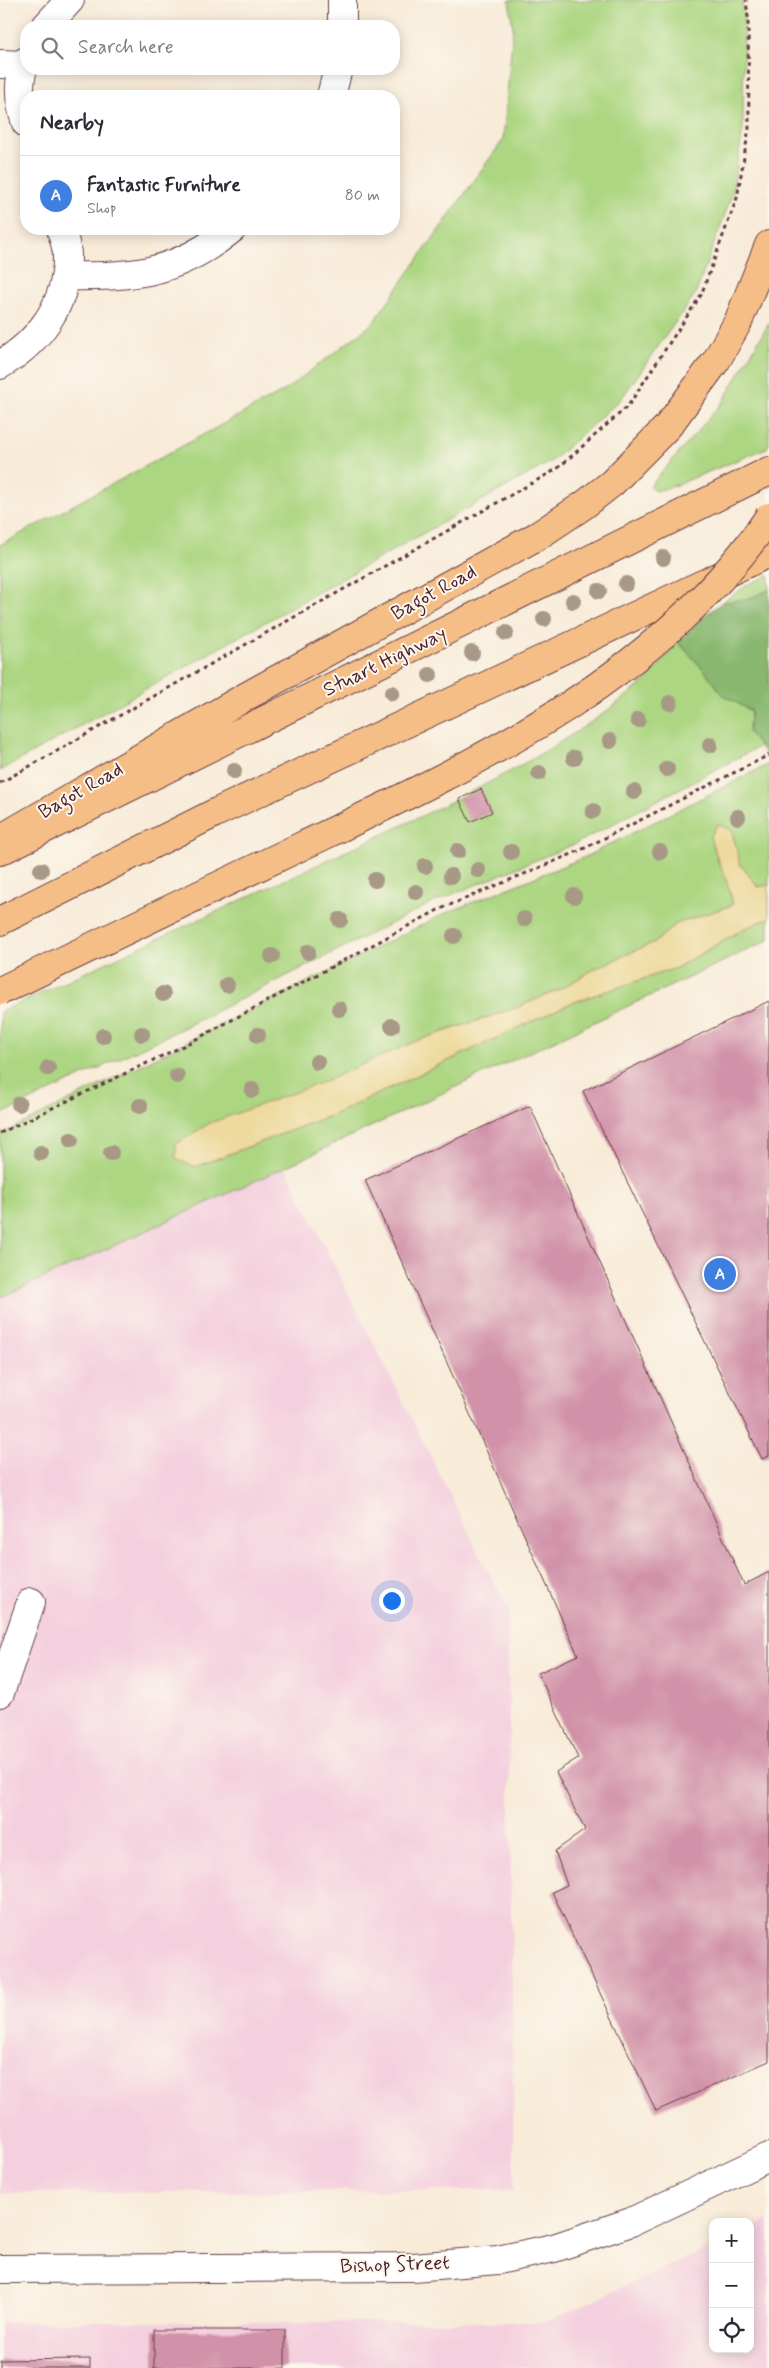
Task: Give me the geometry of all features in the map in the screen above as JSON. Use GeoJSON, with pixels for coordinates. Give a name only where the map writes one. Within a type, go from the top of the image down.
{"type":"FeatureCollection","features":[{"type":"Feature","properties":{"kind":"main road","name":"Bagot Road"},"geometry":{"type":"LineString","coordinates":[[0,839],[246,696],[539,535],[584,505],[612,483],[668,426],[716,361],[738,322],[769,245]]}},
{"type":"Feature","properties":{"kind":"main road","name":"Stuart Highway"},"geometry":{"type":"LineString","coordinates":[[0,851],[769,471]]}},
{"type":"Feature","properties":{"kind":"main road"},"geometry":{"type":"LineString","coordinates":[[0,991],[427,786],[558,712],[630,662],[679,620],[716,582],[757,535],[769,517]]}},
{"type":"Feature","properties":{"kind":"main road"},"geometry":{"type":"LineString","coordinates":[[0,921],[224,809],[769,553]]}},
{"type":"Feature","properties":{"kind":"street"},"geometry":{"type":"LineString","coordinates":[[52,20],[70,0]]}},
{"type":"Feature","properties":{"kind":"street"},"geometry":{"type":"LineString","coordinates":[[342,0],[342,20]]}},
{"type":"Feature","properties":{"kind":"street"},"geometry":{"type":"LineString","coordinates":[[17,63],[20,91]]}},
{"type":"Feature","properties":{"kind":"street"},"geometry":{"type":"LineString","coordinates":[[333,90],[336,75]]}},
{"type":"Feature","properties":{"kind":"street"},"geometry":{"type":"LineString","coordinates":[[0,364],[37,336],[55,312],[66,276],[68,253],[63,235]]}},
{"type":"Feature","properties":{"kind":"street"},"geometry":{"type":"LineString","coordinates":[[66,276],[116,275],[144,272],[196,255],[224,235]]}},
{"type":"Feature","properties":{"kind":"street"},"geometry":{"type":"LineString","coordinates":[[0,1693],[31,1602]]}},
{"type":"Feature","properties":{"kind":"street","name":"Bishop Street"},"geometry":{"type":"LineString","coordinates":[[0,2269],[413,2267],[498,2260],[554,2248],[631,2222],[769,2157]]}},
{"type":"Feature","properties":{"kind":"path"},"geometry":{"type":"LineString","coordinates":[[0,783],[557,469],[628,406],[701,294],[737,198],[749,128],[748,17],[746,0]]}},
{"type":"Feature","properties":{"kind":"path"},"geometry":{"type":"LineString","coordinates":[[0,1133],[185,1045],[438,910],[579,851],[769,755]]}},
{"type":"Feature","properties":{"kind":"shaded area"},"geometry":{"type":"Polygon","coordinates":[[[285,1167],[508,1610],[514,2190],[0,2193],[0,1298],[285,1167]]]}},
{"type":"Feature","properties":{"kind":"shaded area"},"geometry":{"type":"Polygon","coordinates":[[[769,2220],[769,2368],[0,2368],[0,2322],[546,2322],[709,2248],[709,2353],[754,2353],[754,2227],[769,2220]]]}},
{"type":"Feature","properties":{"kind":"green space"},"geometry":{"type":"Polygon","coordinates":[[[509,0],[742,0],[744,15],[743,130],[732,195],[696,293],[621,399],[552,461],[0,771],[0,545],[284,391],[372,324],[503,140],[513,28],[509,0]]]}},
{"type":"Feature","properties":{"kind":"green space"},"geometry":{"type":"Polygon","coordinates":[[[769,323],[769,443],[767,448],[671,487],[655,491],[650,486],[722,403],[769,323]]]}},
{"type":"Feature","properties":{"kind":"green space"},"geometry":{"type":"Polygon","coordinates":[[[769,575],[769,590],[750,598],[721,603],[747,585],[769,575]]]}},
{"type":"Feature","properties":{"kind":"green space"},"geometry":{"type":"Polygon","coordinates":[[[769,590],[769,758],[748,732],[751,711],[723,695],[704,670],[678,642],[703,617],[721,603],[750,598],[769,590]]]}},
{"type":"Feature","properties":{"kind":"green space"},"geometry":{"type":"Polygon","coordinates":[[[678,642],[704,670],[723,695],[751,711],[748,732],[760,746],[575,844],[434,902],[177,1031],[0,1115],[0,1012],[403,825],[488,783],[570,736],[609,710],[645,681],[678,642]]]}},
{"type":"Feature","properties":{"kind":"green space"},"geometry":{"type":"Polygon","coordinates":[[[769,764],[769,885],[758,887],[740,864],[732,831],[716,857],[727,879],[733,905],[676,924],[655,942],[596,968],[561,989],[516,1008],[416,1041],[324,1082],[195,1167],[337,1113],[571,1003],[676,968],[745,928],[769,918],[769,940],[285,1167],[0,1298],[0,1135],[446,913],[583,858],[769,764]]]}},
{"type":"Feature","properties":{"kind":"sand"},"geometry":{"type":"Polygon","coordinates":[[[718,824],[732,831],[740,864],[758,887],[769,885],[769,918],[745,928],[676,968],[571,1003],[337,1113],[195,1167],[176,1159],[176,1144],[210,1123],[323,1082],[416,1041],[516,1008],[561,989],[596,968],[655,942],[676,924],[733,905],[729,887],[710,837],[718,824]]]}},
{"type":"Feature","properties":{"kind":"building"},"geometry":{"type":"Polygon","coordinates":[[[481,789],[492,812],[470,822],[459,799],[481,789]]]}},
{"type":"Feature","properties":{"kind":"building"},"geometry":{"type":"Polygon","coordinates":[[[769,1001],[769,1456],[762,1459],[583,1091],[769,1001]]]}},
{"type":"Feature","properties":{"kind":"building"},"geometry":{"type":"Polygon","coordinates":[[[530,1106],[744,1585],[769,1572],[769,2061],[656,2111],[552,1892],[567,1885],[555,1851],[585,1830],[556,1772],[578,1758],[538,1673],[578,1655],[365,1180],[530,1106]]]}},
{"type":"Feature","properties":{"kind":"building"},"geometry":{"type":"Polygon","coordinates":[[[154,2330],[285,2330],[285,2368],[154,2368],[154,2330]]]}},
{"type":"Feature","properties":{"kind":"building"},"geometry":{"type":"Polygon","coordinates":[[[90,2359],[90,2368],[0,2368],[0,2360],[90,2359]]]}},
{"type":"Feature","properties":{"kind":"place","name":"Fantastic Furniture"},"geometry":{"type":"Point","coordinates":[720,1274]}}]}
